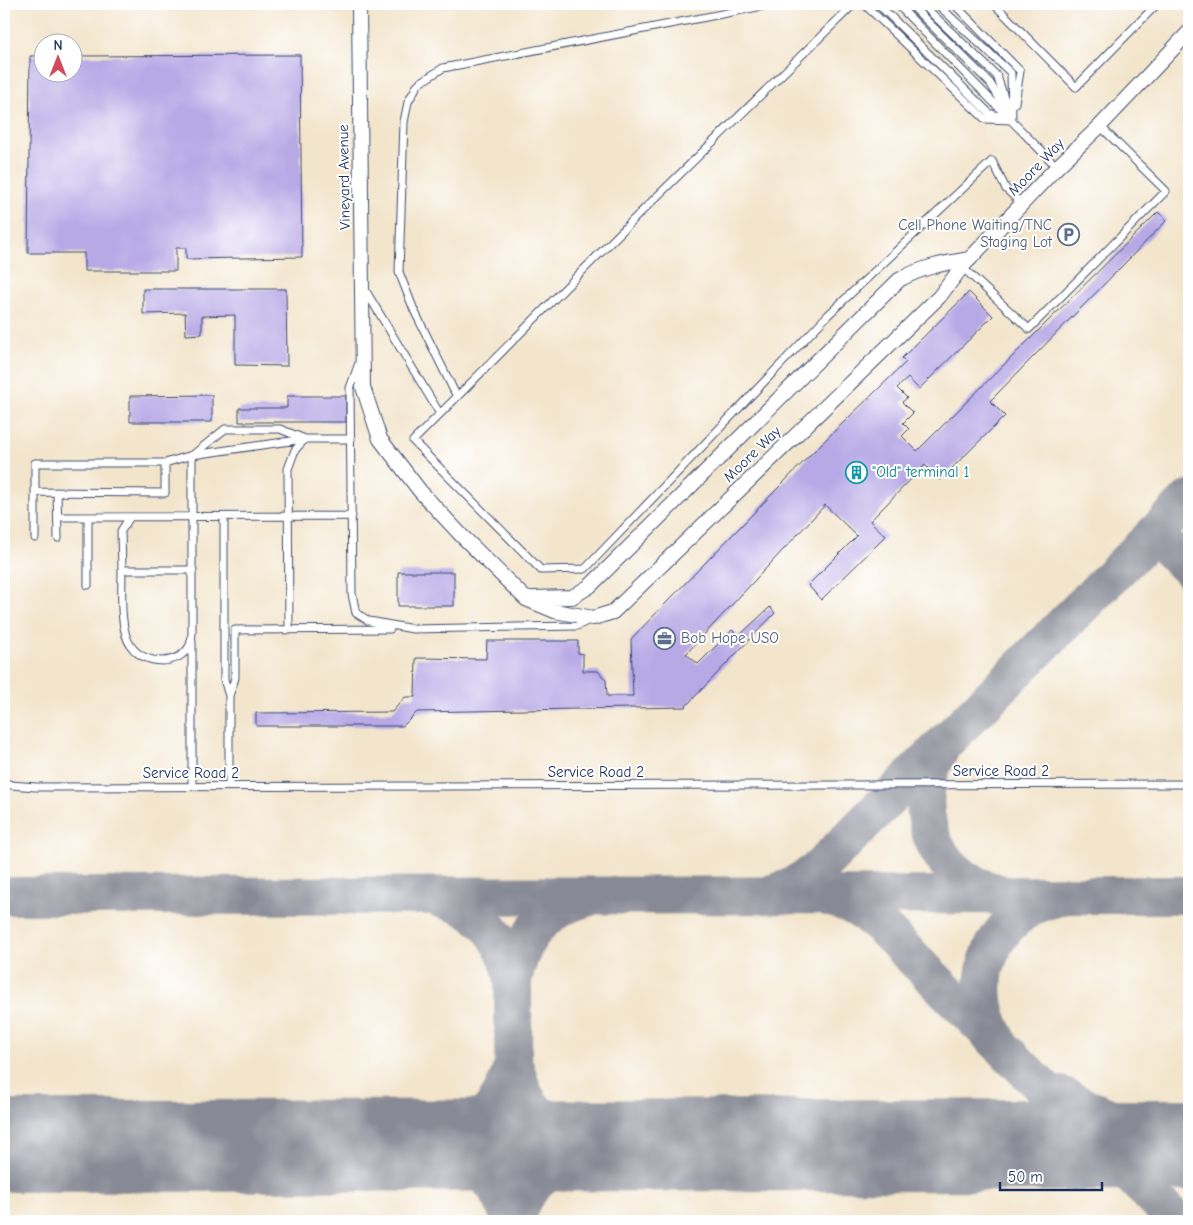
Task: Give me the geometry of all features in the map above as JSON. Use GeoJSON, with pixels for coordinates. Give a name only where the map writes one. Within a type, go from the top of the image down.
{"type":"FeatureCollection","features":[{"type":"Feature","properties":{"kind":"street","name":"Vineyard Avenue"},"geometry":{"type":"LineString","coordinates":[[359,4],[363,350]]}},
{"type":"Feature","properties":{"kind":"street","name":"Moore Way"},"geometry":{"type":"LineString","coordinates":[[593,618],[613,612],[939,297],[966,263],[1189,32]]}},
{"type":"Feature","properties":{"kind":"street"},"geometry":{"type":"LineString","coordinates":[[526,599],[572,597],[590,586],[899,280],[930,266],[966,263]]}},
{"type":"Feature","properties":{"kind":"street"},"geometry":{"type":"LineString","coordinates":[[363,350],[363,387],[380,439],[420,491],[461,535],[526,599],[555,611],[593,618]]}},
{"type":"Feature","properties":{"kind":"lane"},"geometry":{"type":"LineString","coordinates":[[457,397],[414,310],[399,272],[404,122],[408,102],[418,84],[443,68],[773,4]]}},
{"type":"Feature","properties":{"kind":"lane"},"geometry":{"type":"LineString","coordinates":[[854,4],[637,216],[413,441],[541,570],[585,569],[828,315],[992,160],[1006,189],[1022,204]]}},
{"type":"Feature","properties":{"kind":"lane"},"geometry":{"type":"LineString","coordinates":[[864,4],[985,119],[1012,120]]}},
{"type":"Feature","properties":{"kind":"lane"},"geometry":{"type":"LineString","coordinates":[[878,4],[989,113],[1012,120]]}},
{"type":"Feature","properties":{"kind":"lane"},"geometry":{"type":"LineString","coordinates":[[897,4],[1057,167]]}},
{"type":"Feature","properties":{"kind":"lane"},"geometry":{"type":"LineString","coordinates":[[910,4],[990,83],[1012,120]]}},
{"type":"Feature","properties":{"kind":"lane"},"geometry":{"type":"LineString","coordinates":[[922,4],[997,76],[1012,120]]}},
{"type":"Feature","properties":{"kind":"lane"},"geometry":{"type":"LineString","coordinates":[[937,4],[1011,73],[1012,120]]}},
{"type":"Feature","properties":{"kind":"lane"},"geometry":{"type":"LineString","coordinates":[[954,4],[1020,71],[1012,120]]}},
{"type":"Feature","properties":{"kind":"lane"},"geometry":{"type":"LineString","coordinates":[[994,4],[1076,86],[1157,4]]}},
{"type":"Feature","properties":{"kind":"lane"},"geometry":{"type":"LineString","coordinates":[[966,263],[987,290],[1029,329],[1159,198],[1166,190],[1100,126]]}},
{"type":"Feature","properties":{"kind":"lane"},"geometry":{"type":"LineString","coordinates":[[362,284],[440,414]]}},
{"type":"Feature","properties":{"kind":"lane"},"geometry":{"type":"LineString","coordinates":[[363,350],[350,388],[352,594],[356,612],[369,621],[413,629]]}},
{"type":"Feature","properties":{"kind":"lane"},"geometry":{"type":"LineString","coordinates":[[192,455],[225,429],[280,429],[305,439]]}},
{"type":"Feature","properties":{"kind":"lane"},"geometry":{"type":"LineString","coordinates":[[34,538],[34,462],[165,463],[192,455],[305,439],[351,439]]}},
{"type":"Feature","properties":{"kind":"lane"},"geometry":{"type":"LineString","coordinates":[[289,629],[288,469],[295,450],[305,439]]}},
{"type":"Feature","properties":{"kind":"lane"},"geometry":{"type":"LineString","coordinates":[[192,455],[192,786]]}},
{"type":"Feature","properties":{"kind":"lane"},"geometry":{"type":"LineString","coordinates":[[34,492],[165,493],[165,463]]}},
{"type":"Feature","properties":{"kind":"lane"},"geometry":{"type":"LineString","coordinates":[[57,492],[58,538]]}},
{"type":"Feature","properties":{"kind":"lane"},"geometry":{"type":"LineString","coordinates":[[58,517],[352,516]]}},
{"type":"Feature","properties":{"kind":"lane"},"geometry":{"type":"LineString","coordinates":[[88,517],[88,585]]}},
{"type":"Feature","properties":{"kind":"lane"},"geometry":{"type":"LineString","coordinates":[[130,517],[122,531],[124,631],[130,646],[140,655],[152,661],[170,660],[183,654],[190,645],[192,634]]}},
{"type":"Feature","properties":{"kind":"lane"},"geometry":{"type":"LineString","coordinates":[[224,517],[224,679],[229,696]]}},
{"type":"Feature","properties":{"kind":"lane"},"geometry":{"type":"LineString","coordinates":[[122,570],[193,570]]}},
{"type":"Feature","properties":{"kind":"lane"},"geometry":{"type":"LineString","coordinates":[[229,786],[229,696],[234,678],[236,630],[577,626],[593,618]]}},
{"type":"Feature","properties":{"kind":"lane","name":"Service Road 2"},"geometry":{"type":"LineString","coordinates":[[4,782],[11,785],[36,787],[1189,784]]}},
{"type":"Feature","properties":{"kind":"building"},"geometry":{"type":"Polygon","coordinates":[[[300,55],[302,257],[186,259],[186,248],[176,248],[176,271],[84,271],[84,253],[28,253],[30,56],[32,56],[32,82],[82,82],[82,56],[300,55]]]}},
{"type":"Feature","properties":{"kind":"building","name":"\"Old\" terminal 1"},"geometry":{"type":"Polygon","coordinates":[[[1158,212],[1167,220],[990,401],[1005,416],[940,480],[925,465],[870,521],[886,536],[821,600],[808,585],[857,536],[825,505],[686,654],[698,664],[732,630],[739,636],[770,607],[775,613],[685,707],[417,712],[403,726],[256,726],[256,713],[392,712],[405,697],[415,697],[416,658],[486,659],[487,641],[578,641],[578,653],[583,654],[583,671],[598,671],[606,680],[607,696],[633,696],[631,639],[815,450],[906,362],[902,358],[969,292],[993,316],[919,389],[908,378],[897,388],[907,398],[902,402],[913,413],[903,423],[909,429],[902,436],[917,451],[1158,212]]]}},
{"type":"Feature","properties":{"kind":"building"},"geometry":{"type":"Polygon","coordinates":[[[143,289],[286,289],[287,366],[235,365],[235,315],[202,316],[202,334],[186,335],[185,313],[143,314],[143,289]]]}},
{"type":"Feature","properties":{"kind":"building"},"geometry":{"type":"Polygon","coordinates":[[[212,395],[212,422],[130,422],[130,396],[212,395]]]}},
{"type":"Feature","properties":{"kind":"building"},"geometry":{"type":"Polygon","coordinates":[[[287,396],[346,396],[346,422],[239,422],[239,408],[287,408],[287,396]]]}},
{"type":"Feature","properties":{"kind":"building"},"geometry":{"type":"Polygon","coordinates":[[[398,572],[454,572],[454,606],[398,606],[398,572]]]}},
{"type":"Feature","properties":{"kind":"taxiway"},"geometry":{"type":"LineString","coordinates":[[773,893],[789,888],[816,871],[1189,499]]}},
{"type":"Feature","properties":{"kind":"taxiway"},"geometry":{"type":"LineString","coordinates":[[1154,534],[1189,569]]}},
{"type":"Feature","properties":{"kind":"taxiway"},"geometry":{"type":"LineString","coordinates":[[940,750],[930,772],[926,794],[926,816],[932,837],[942,856],[956,872],[975,884],[997,892]]}},
{"type":"Feature","properties":{"kind":"taxiway"},"geometry":{"type":"LineString","coordinates":[[4,896],[1189,895]]}},
{"type":"Feature","properties":{"kind":"taxiway"},"geometry":{"type":"LineString","coordinates":[[513,980],[522,951],[536,927],[557,910],[587,898]]}},
{"type":"Feature","properties":{"kind":"taxiway"},"geometry":{"type":"LineString","coordinates":[[830,898],[851,905],[880,925],[1176,1221]]}},
{"type":"Feature","properties":{"kind":"taxiway"},"geometry":{"type":"LineString","coordinates":[[997,1038],[987,1016],[983,994],[985,973],[991,952],[1001,934],[1016,918],[1035,906],[1057,898]]}},
{"type":"Feature","properties":{"kind":"taxiway"},"geometry":{"type":"LineString","coordinates":[[440,899],[455,903],[468,910],[489,928],[504,951],[513,980],[514,1221]]}},
{"type":"Feature","properties":{"kind":"taxiway"},"geometry":{"type":"LineString","coordinates":[[416,1146],[450,1136],[476,1123],[487,1114],[496,1102],[511,1070]]}},
{"type":"Feature","properties":{"kind":"taxiway"},"geometry":{"type":"LineString","coordinates":[[516,1070],[525,1096],[533,1108],[552,1125],[575,1136],[614,1146]]}},
{"type":"Feature","properties":{"kind":"taxiway"},"geometry":{"type":"LineString","coordinates":[[1062,1095],[1092,1110],[1123,1122],[1189,1136]]}},
{"type":"Feature","properties":{"kind":"taxiway"},"geometry":{"type":"LineString","coordinates":[[416,1146],[449,1155],[476,1168],[487,1177],[496,1189],[510,1221]]}},
{"type":"Feature","properties":{"kind":"taxiway"},"geometry":{"type":"LineString","coordinates":[[516,1221],[522,1203],[531,1188],[541,1177],[553,1168],[566,1162],[614,1146]]}},
{"type":"Feature","properties":{"kind":"taxiway"},"geometry":{"type":"LineString","coordinates":[[1033,1146],[1076,1154],[1097,1160],[1117,1169]]}},
{"type":"Feature","properties":{"kind":"runway"},"geometry":{"type":"LineString","coordinates":[[4,1146],[1189,1145]]}},
{"type":"Feature","properties":{"kind":"place","name":"Cell Phone Waiting/TNC Staging Lot"},"geometry":{"type":"Point","coordinates":[1068,234]}},
{"type":"Feature","properties":{"kind":"place","name":"\"Old\" terminal 1"},"geometry":{"type":"Point","coordinates":[856,472]}},
{"type":"Feature","properties":{"kind":"place","name":"Bob Hope USO"},"geometry":{"type":"Point","coordinates":[665,638]}}]}
